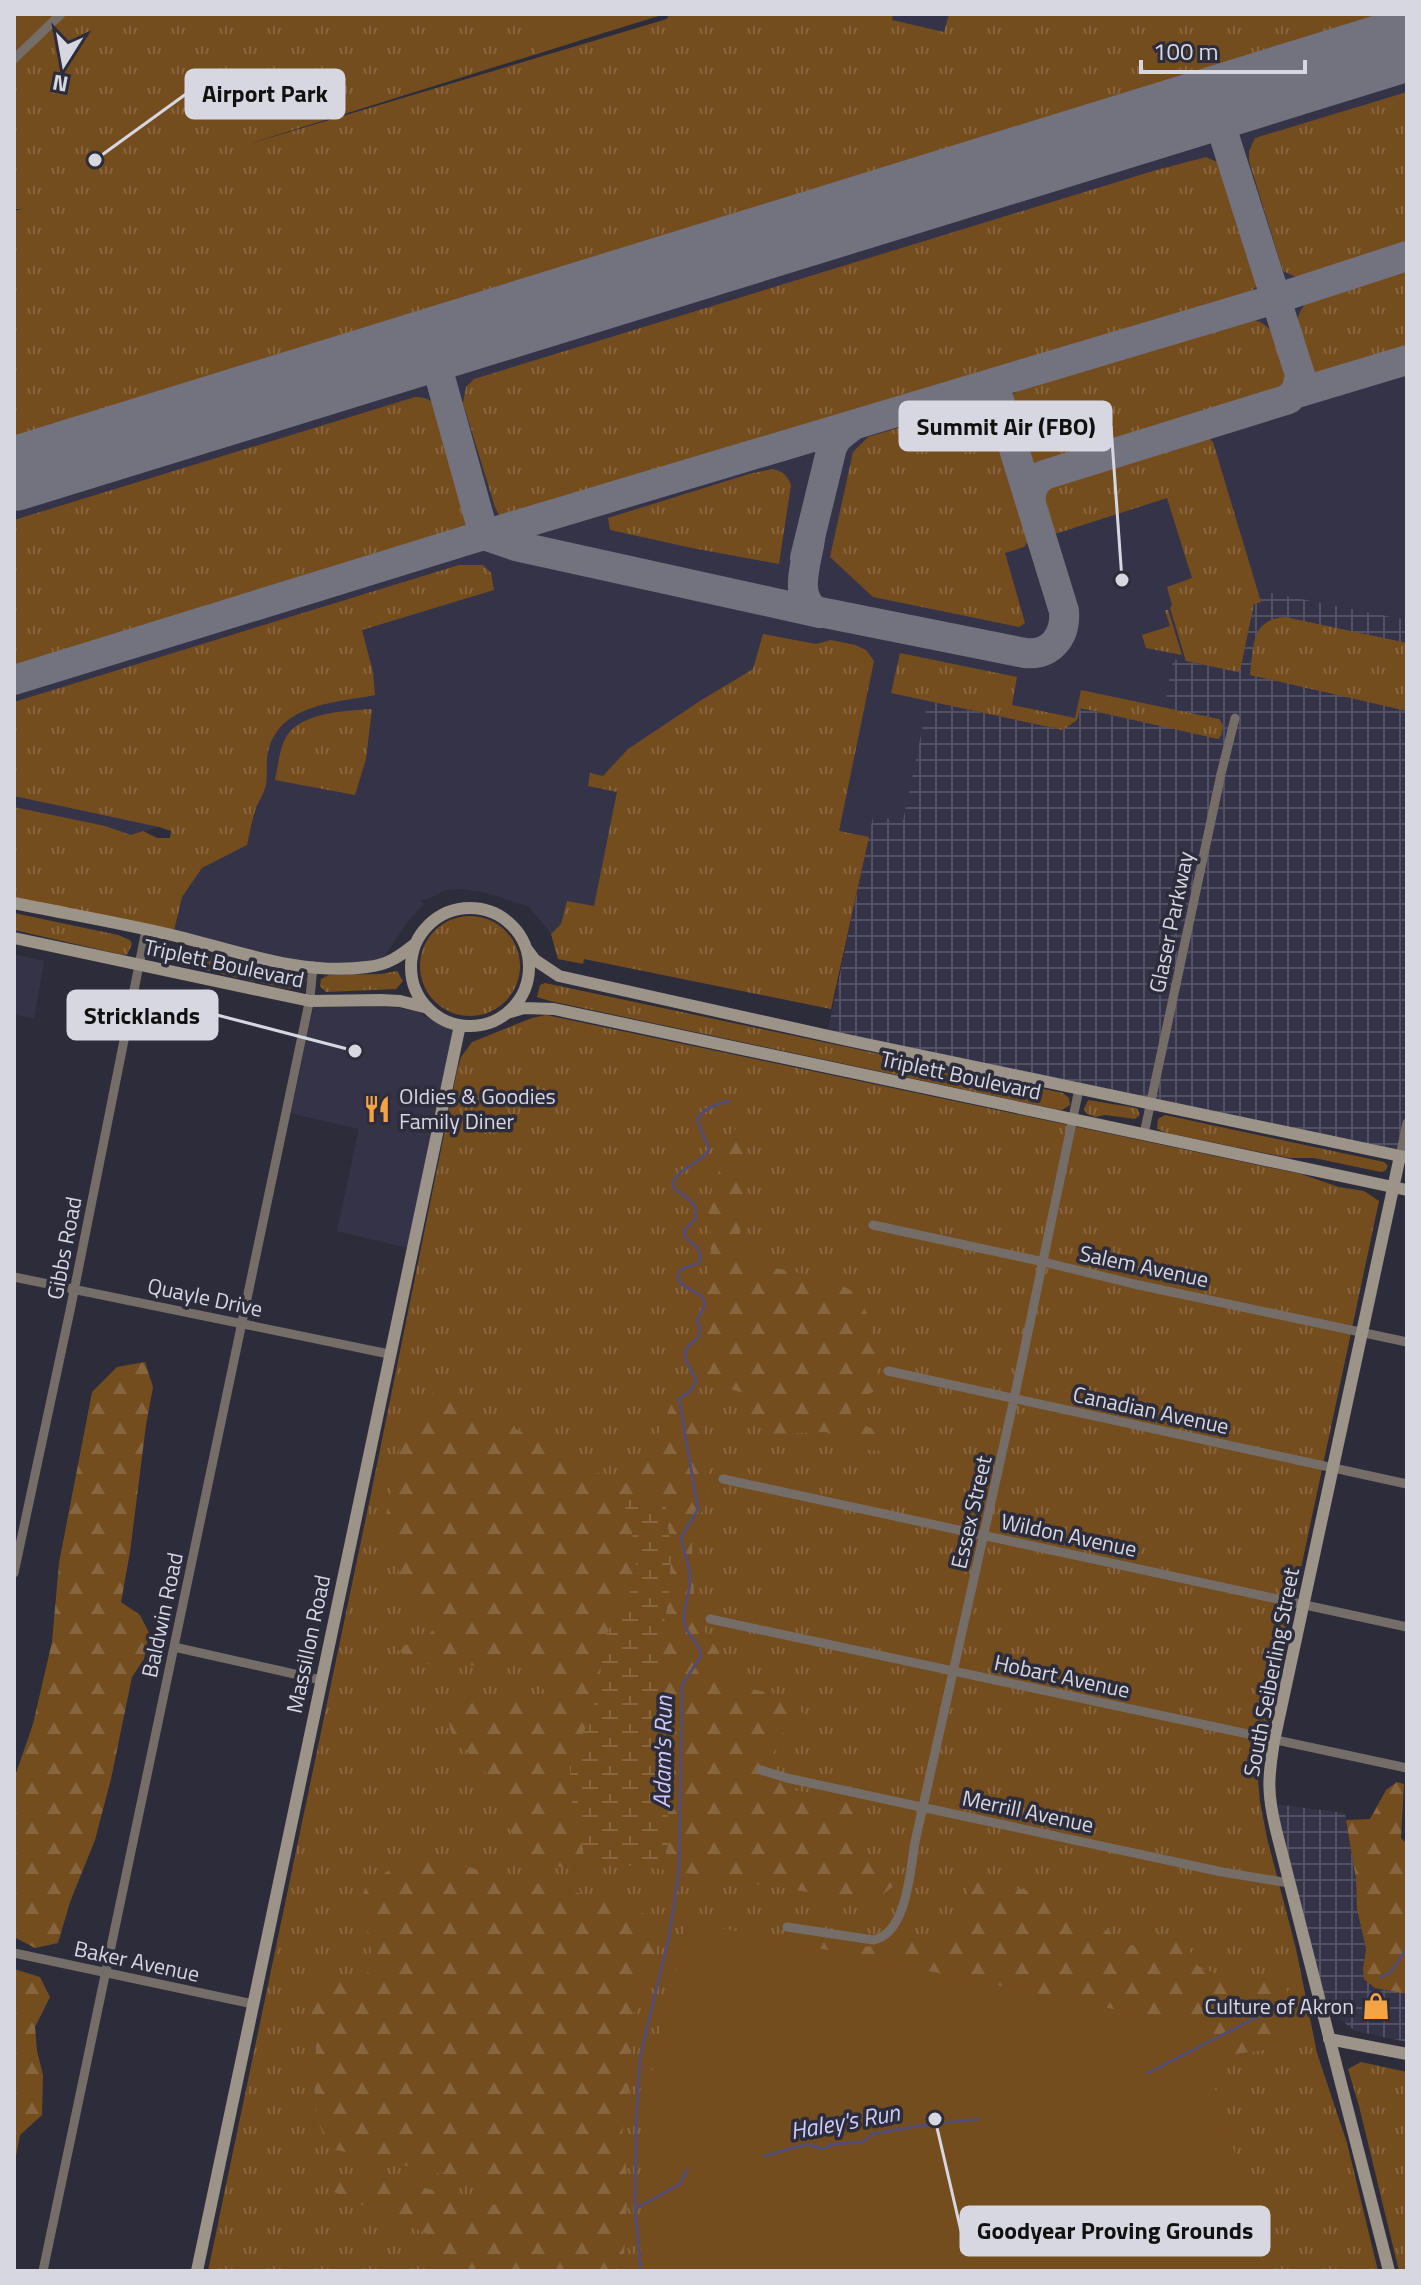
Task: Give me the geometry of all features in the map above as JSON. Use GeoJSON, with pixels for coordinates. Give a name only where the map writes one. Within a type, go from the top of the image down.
{"type":"FeatureCollection","features":[{"type":"Feature","properties":{"kind":"main road","name":"Triplett Boulevard"},"geometry":{"type":"LineString","coordinates":[[14,903],[146,930],[272,961],[313,966],[367,968],[393,962],[415,944]]}},
{"type":"Feature","properties":{"kind":"main road"},"geometry":{"type":"LineString","coordinates":[[474,908],[491,912],[518,933],[526,948],[529,966],[527,983],[519,999],[507,1013],[485,1024],[460,1025],[442,1019],[428,1008],[417,992],[411,973],[415,944],[426,927],[456,909],[474,908]]}},
{"type":"Feature","properties":{"kind":"main road","name":"Triplett Boulevard"},"geometry":{"type":"LineString","coordinates":[[14,938],[310,1001],[400,1001],[428,1008]]}},
{"type":"Feature","properties":{"kind":"main road","name":"Triplett Boulevard"},"geometry":{"type":"LineString","coordinates":[[526,948],[535,960],[559,976],[1403,1157]]}},
{"type":"Feature","properties":{"kind":"main road","name":"Triplett Boulevard"},"geometry":{"type":"LineString","coordinates":[[507,1013],[524,1008],[554,1009],[1407,1190]]}},
{"type":"Feature","properties":{"kind":"main road","name":"Massillon Road"},"geometry":{"type":"LineString","coordinates":[[197,2271],[460,1025]]}},
{"type":"Feature","properties":{"kind":"main road","name":"South Seiberling Street"},"geometry":{"type":"LineString","coordinates":[[1389,2271],[1289,1883],[1268,1777],[1393,1187],[1403,1157]]}},
{"type":"Feature","properties":{"kind":"main road"},"geometry":{"type":"LineString","coordinates":[[1329,2039],[1407,2054]]}},
{"type":"Feature","properties":{"kind":"street"},"geometry":{"type":"LineString","coordinates":[[14,59],[61,14]]}},
{"type":"Feature","properties":{"kind":"street","name":"Glaser Parkway"},"geometry":{"type":"LineString","coordinates":[[1144,1134],[1235,718]]}},
{"type":"Feature","properties":{"kind":"street","name":"Gibbs Road"},"geometry":{"type":"LineString","coordinates":[[14,1573],[146,930]]}},
{"type":"Feature","properties":{"kind":"street","name":"Baldwin Road"},"geometry":{"type":"LineString","coordinates":[[43,2271],[310,1001],[313,966]]}},
{"type":"Feature","properties":{"kind":"street","name":"Essex Street"},"geometry":{"type":"LineString","coordinates":[[787,1927],[873,1940],[884,1937],[895,1925],[904,1901],[1079,1089]]}},
{"type":"Feature","properties":{"kind":"street","name":"South Seiberling Street"},"geometry":{"type":"LineString","coordinates":[[1403,1157],[1407,1123]]}},
{"type":"Feature","properties":{"kind":"street","name":"Salem Avenue"},"geometry":{"type":"LineString","coordinates":[[873,1225],[1407,1342]]}},
{"type":"Feature","properties":{"kind":"street","name":"Quayle Drive"},"geometry":{"type":"LineString","coordinates":[[14,1277],[389,1354]]}},
{"type":"Feature","properties":{"kind":"street","name":"Canadian Avenue"},"geometry":{"type":"LineString","coordinates":[[888,1371],[1407,1484]]}},
{"type":"Feature","properties":{"kind":"street","name":"Wildon Avenue"},"geometry":{"type":"LineString","coordinates":[[723,1479],[1407,1627]]}},
{"type":"Feature","properties":{"kind":"street","name":"Hobart Avenue"},"geometry":{"type":"LineString","coordinates":[[710,1619],[1407,1768]]}},
{"type":"Feature","properties":{"kind":"street"},"geometry":{"type":"LineString","coordinates":[[174,1647],[321,1680]]}},
{"type":"Feature","properties":{"kind":"street","name":"Merrill Avenue"},"geometry":{"type":"LineString","coordinates":[[761,1770],[923,1808],[1289,1883]]}},
{"type":"Feature","properties":{"kind":"street","name":"Baker Avenue"},"geometry":{"type":"LineString","coordinates":[[14,1953],[253,2004]]}},
{"type":"Feature","properties":{"kind":"shaded area"},"geometry":{"type":"Polygon","coordinates":[[[669,14],[1407,14],[1407,620],[1251,589],[1232,671],[1173,659],[1162,726],[1080,708],[1077,720],[903,822],[873,816],[831,1009],[584,959],[583,964],[558,959],[551,934],[529,907],[487,893],[462,889],[445,890],[420,900],[424,904],[384,957],[368,963],[337,965],[299,961],[194,939],[174,931],[182,897],[202,868],[247,845],[265,785],[159,827],[14,868],[14,214],[667,19],[669,14]]]}},
{"type":"Feature","properties":{"kind":"shaded area"},"geometry":{"type":"Polygon","coordinates":[[[1251,589],[1407,620],[1407,1158],[827,1035],[873,816],[903,821],[928,701],[1063,730],[1077,720],[1079,708],[1161,726],[1173,659],[1232,670],[1251,589]]]}},
{"type":"Feature","properties":{"kind":"shaded area"},"geometry":{"type":"Polygon","coordinates":[[[14,954],[44,961],[34,1019],[14,1014],[14,954]]]}},
{"type":"Feature","properties":{"kind":"shaded area"},"geometry":{"type":"Polygon","coordinates":[[[314,1004],[416,1011],[453,1030],[408,1248],[337,1231],[359,1129],[291,1112],[314,1004]]]}},
{"type":"Feature","properties":{"kind":"shaded area"},"geometry":{"type":"Polygon","coordinates":[[[1274,1804],[1345,1813],[1356,1879],[1357,1909],[1366,1949],[1363,1969],[1375,1988],[1407,1994],[1407,2042],[1355,2031],[1327,2009],[1274,1804]]]}},
{"type":"Feature","properties":{"kind":"green space"},"geometry":{"type":"Polygon","coordinates":[[[14,14],[566,14],[578,41],[252,143],[667,19],[669,14],[893,14],[892,20],[944,32],[949,14],[1402,14],[14,439],[14,211],[21,209],[14,209],[14,14]]]}},
{"type":"Feature","properties":{"kind":"green space"},"geometry":{"type":"Polygon","coordinates":[[[14,14],[56,14],[14,53],[14,14]]]}},
{"type":"Feature","properties":{"kind":"green space"},"geometry":{"type":"Polygon","coordinates":[[[524,14],[665,14],[536,54],[524,14]]]}},
{"type":"Feature","properties":{"kind":"green space"},"geometry":{"type":"Polygon","coordinates":[[[1407,92],[1407,247],[1312,276],[1298,278],[1283,271],[1249,161],[1249,151],[1255,138],[1407,92]]]}},
{"type":"Feature","properties":{"kind":"green space"},"geometry":{"type":"Polygon","coordinates":[[[1206,157],[1225,170],[1256,271],[1256,287],[1239,300],[515,521],[499,515],[495,507],[463,403],[466,387],[474,379],[1206,157]]]}},
{"type":"Feature","properties":{"kind":"green space"},"geometry":{"type":"Polygon","coordinates":[[[1407,271],[1407,355],[1315,381],[1303,357],[1297,329],[1297,320],[1307,302],[1407,271]]]}},
{"type":"Feature","properties":{"kind":"green space"},"geometry":{"type":"Polygon","coordinates":[[[1250,320],[1268,327],[1280,346],[1289,389],[1282,395],[1051,465],[1037,467],[1028,464],[1009,404],[1010,397],[1017,391],[1250,320]]]}},
{"type":"Feature","properties":{"kind":"green space"},"geometry":{"type":"Polygon","coordinates":[[[415,397],[431,401],[442,412],[469,510],[470,522],[462,534],[14,673],[14,520],[415,397]]]}},
{"type":"Feature","properties":{"kind":"green space"},"geometry":{"type":"Polygon","coordinates":[[[978,404],[993,409],[1031,532],[1031,538],[1024,547],[1005,553],[1025,623],[1019,627],[873,597],[830,557],[853,452],[868,437],[978,404]]]}},
{"type":"Feature","properties":{"kind":"green space"},"geometry":{"type":"Polygon","coordinates":[[[1205,435],[1213,442],[1261,602],[1254,604],[1238,672],[1186,661],[1167,587],[1192,578],[1167,498],[1055,534],[1050,530],[1040,498],[1042,486],[1047,481],[1205,435]]]}},
{"type":"Feature","properties":{"kind":"green space"},"geometry":{"type":"Polygon","coordinates":[[[772,469],[784,474],[791,485],[779,564],[610,530],[608,518],[772,469]]]}},
{"type":"Feature","properties":{"kind":"green space"},"geometry":{"type":"Polygon","coordinates":[[[459,565],[483,565],[491,573],[494,590],[362,630],[373,672],[375,695],[313,708],[286,722],[276,733],[268,753],[266,785],[256,808],[247,845],[202,868],[182,897],[174,931],[14,898],[14,807],[105,826],[131,835],[143,831],[157,838],[170,838],[171,831],[14,796],[14,702],[459,565]]]}},
{"type":"Feature","properties":{"kind":"green space"},"geometry":{"type":"Polygon","coordinates":[[[1165,610],[1168,610],[1182,655],[1146,648],[1142,635],[1170,626],[1165,610]]]}},
{"type":"Feature","properties":{"kind":"green space"},"geometry":{"type":"Polygon","coordinates":[[[1285,617],[1407,643],[1407,711],[1250,675],[1254,645],[1260,629],[1265,623],[1285,617]]]}},
{"type":"Feature","properties":{"kind":"green space"},"geometry":{"type":"Polygon","coordinates":[[[763,634],[816,644],[831,640],[855,645],[866,650],[874,661],[839,831],[869,837],[831,1009],[584,959],[583,964],[558,959],[551,934],[561,924],[567,901],[594,906],[617,792],[588,786],[590,773],[603,776],[628,749],[753,669],[763,634]]]}},
{"type":"Feature","properties":{"kind":"green space"},"geometry":{"type":"Polygon","coordinates":[[[900,653],[1017,677],[1012,705],[1075,718],[1081,690],[1219,719],[1223,725],[1221,736],[1218,739],[1080,708],[1077,720],[1063,730],[891,693],[900,653]]]}},
{"type":"Feature","properties":{"kind":"green space"},"geometry":{"type":"Polygon","coordinates":[[[372,709],[366,759],[355,795],[275,780],[284,741],[299,724],[322,715],[372,709]]]}},
{"type":"Feature","properties":{"kind":"green space"},"geometry":{"type":"Polygon","coordinates":[[[14,913],[118,935],[132,944],[127,955],[14,930],[14,913]]]}},
{"type":"Feature","properties":{"kind":"green space"},"geometry":{"type":"Polygon","coordinates":[[[470,916],[489,920],[505,931],[516,947],[520,966],[516,985],[505,1001],[489,1012],[470,1016],[451,1012],[435,1001],[424,985],[420,966],[424,947],[435,931],[451,920],[470,916]]]}},
{"type":"Feature","properties":{"kind":"green space"},"geometry":{"type":"Polygon","coordinates":[[[157,943],[303,975],[307,979],[302,989],[284,988],[160,960],[153,958],[152,953],[157,943]]]}},
{"type":"Feature","properties":{"kind":"green space"},"geometry":{"type":"Polygon","coordinates":[[[397,971],[403,981],[396,989],[326,992],[320,986],[321,979],[329,975],[397,971]]]}},
{"type":"Feature","properties":{"kind":"green space"},"geometry":{"type":"Polygon","coordinates":[[[545,983],[1063,1093],[1069,1098],[1070,1105],[1062,1110],[1055,1109],[550,1001],[537,997],[540,985],[545,983]]]}},
{"type":"Feature","properties":{"kind":"green space"},"geometry":{"type":"Polygon","coordinates":[[[546,1015],[1301,1174],[1339,1187],[1364,1191],[1379,1201],[1258,1781],[1267,1838],[1296,1949],[1317,2053],[1347,2143],[1378,2271],[208,2271],[457,1071],[461,1057],[472,1042],[546,1015]]]}},
{"type":"Feature","properties":{"kind":"green space"},"geometry":{"type":"Polygon","coordinates":[[[1088,1100],[1137,1108],[1140,1115],[1135,1119],[1105,1115],[1095,1117],[1084,1109],[1088,1100]]]}},
{"type":"Feature","properties":{"kind":"green space"},"geometry":{"type":"Polygon","coordinates":[[[1165,1115],[1384,1162],[1388,1166],[1381,1172],[1314,1158],[1289,1158],[1167,1133],[1157,1129],[1158,1119],[1165,1115]]]}},
{"type":"Feature","properties":{"kind":"green space"},"geometry":{"type":"Polygon","coordinates":[[[737,1127],[742,1136],[745,1204],[740,1234],[747,1263],[835,1283],[847,1288],[862,1303],[873,1339],[876,1390],[849,1405],[853,1421],[886,1434],[882,1451],[859,1449],[826,1432],[768,1434],[745,1416],[743,1393],[710,1382],[699,1355],[711,1250],[708,1201],[737,1127]]]}},
{"type":"Feature","properties":{"kind":"green space"},"geometry":{"type":"Polygon","coordinates":[[[145,1362],[153,1387],[121,1602],[140,1615],[149,1633],[144,1659],[132,1677],[95,1840],[70,1902],[58,1943],[35,1948],[14,1937],[14,1779],[33,1724],[52,1642],[59,1563],[92,1392],[117,1367],[145,1362]]]}},
{"type":"Feature","properties":{"kind":"green space"},"geometry":{"type":"Polygon","coordinates":[[[432,1393],[476,1410],[584,1462],[613,1484],[628,1483],[644,1466],[671,1405],[697,1398],[710,1478],[692,1546],[695,1617],[719,1652],[720,1677],[756,1690],[793,1698],[808,1722],[790,1724],[779,1738],[774,1758],[780,1781],[792,1790],[843,1797],[858,1814],[859,1850],[873,1867],[896,1884],[881,1896],[846,1898],[661,1869],[669,1841],[660,1641],[668,1603],[671,1554],[665,1500],[644,1496],[623,1500],[632,1531],[638,1578],[624,1607],[591,1716],[570,1764],[584,1855],[572,1870],[528,1858],[514,1839],[491,1779],[452,1734],[445,1711],[483,1700],[550,1703],[530,1660],[484,1666],[414,1663],[396,1648],[423,1640],[435,1628],[402,1587],[396,1556],[384,1527],[400,1446],[432,1393]]]}},
{"type":"Feature","properties":{"kind":"green space"},"geometry":{"type":"Polygon","coordinates":[[[637,1494],[665,1499],[671,1554],[668,1603],[660,1641],[669,1841],[661,1869],[611,1864],[584,1855],[571,1798],[570,1764],[591,1716],[605,1637],[638,1578],[632,1531],[623,1500],[637,1494]]]}},
{"type":"Feature","properties":{"kind":"green space"},"geometry":{"type":"Polygon","coordinates":[[[1397,1782],[1404,1784],[1401,1838],[1407,1844],[1407,1994],[1375,1988],[1364,1979],[1366,1949],[1357,1909],[1356,1879],[1346,1820],[1370,1819],[1386,1790],[1397,1782]]]}},
{"type":"Feature","properties":{"kind":"green space"},"geometry":{"type":"Polygon","coordinates":[[[413,1854],[624,1904],[646,1915],[660,1935],[632,2019],[630,2078],[622,2136],[628,2183],[624,2257],[614,2271],[441,2271],[429,2235],[332,2191],[340,2175],[422,2187],[497,2205],[505,2195],[498,2184],[332,2149],[319,2124],[315,2099],[315,2030],[305,1984],[319,1977],[356,1986],[367,1976],[371,1951],[366,1925],[358,1920],[359,1905],[366,1886],[413,1854]]]}},
{"type":"Feature","properties":{"kind":"green space"},"geometry":{"type":"Polygon","coordinates":[[[968,1881],[1023,1889],[1068,1915],[1092,1920],[1128,1945],[1145,1946],[1158,1933],[1173,1937],[1187,1947],[1198,1966],[1219,1975],[1247,1975],[1285,1984],[1300,2031],[1277,2048],[1228,2055],[1205,2066],[777,1947],[803,1937],[859,1948],[921,1937],[949,1938],[967,1914],[968,1881]]]}},
{"type":"Feature","properties":{"kind":"green space"},"geometry":{"type":"Polygon","coordinates":[[[687,1921],[1214,2030],[1210,2072],[1268,2271],[642,2271],[648,2087],[687,1921]]]}},
{"type":"Feature","properties":{"kind":"green space"},"geometry":{"type":"Polygon","coordinates":[[[14,1969],[40,1977],[50,1997],[35,2027],[43,2075],[42,2115],[20,2135],[14,2157],[14,1969]]]}},
{"type":"Feature","properties":{"kind":"green space"},"geometry":{"type":"Polygon","coordinates":[[[1361,2062],[1407,2072],[1407,2271],[1399,2271],[1348,2069],[1361,2062]]]}},
{"type":"Feature","properties":{"kind":"waterway","name":"Adam's Run"},"geometry":{"type":"LineString","coordinates":[[641,2271],[635,2209],[640,2057],[669,1937],[679,1870],[682,1685],[701,1656],[684,1621],[690,1577],[681,1538],[698,1509],[679,1399],[695,1383],[685,1353],[698,1338],[700,1329],[697,1320],[705,1305],[702,1297],[678,1278],[682,1269],[699,1263],[700,1254],[685,1237],[685,1229],[695,1220],[696,1209],[674,1188],[673,1182],[709,1149],[697,1120],[707,1109],[728,1101]]}},
{"type":"Feature","properties":{"kind":"waterway","name":"Haley's Run"},"geometry":{"type":"LineString","coordinates":[[1381,1977],[1390,1973],[1407,1948]]}},
{"type":"Feature","properties":{"kind":"waterway","name":"Haley's Run"},"geometry":{"type":"LineString","coordinates":[[1148,2073],[1269,2011]]}},
{"type":"Feature","properties":{"kind":"waterway","name":"Haley's Run"},"geometry":{"type":"LineString","coordinates":[[764,2156],[807,2144],[822,2149],[834,2144],[863,2142],[873,2134],[979,2119]]}},
{"type":"Feature","properties":{"kind":"waterway","name":"Haley's Run"},"geometry":{"type":"LineString","coordinates":[[635,2209],[680,2184],[687,2170]]}},
{"type":"Feature","properties":{"kind":"taxiway"},"geometry":{"type":"LineString","coordinates":[[1031,503],[1033,487],[1044,475],[1289,399],[1297,389],[1300,375],[1214,104]]}},
{"type":"Feature","properties":{"kind":"taxiway"},"geometry":{"type":"LineString","coordinates":[[14,680],[484,535],[1275,299],[1407,256]]}},
{"type":"Feature","properties":{"kind":"taxiway"},"geometry":{"type":"LineString","coordinates":[[431,345],[484,535],[516,546],[820,613]]}},
{"type":"Feature","properties":{"kind":"taxiway"},"geometry":{"type":"LineString","coordinates":[[1294,394],[1407,360]]}},
{"type":"Feature","properties":{"kind":"taxiway"},"geometry":{"type":"LineString","coordinates":[[810,539],[803,587],[808,604],[815,611],[1025,653],[1049,648],[1062,629],[1064,611],[994,384]]}},
{"type":"Feature","properties":{"kind":"taxiway"},"geometry":{"type":"LineString","coordinates":[[805,558],[832,447],[837,438],[852,426]]}},
{"type":"Feature","properties":{"kind":"runway"},"geometry":{"type":"LineString","coordinates":[[14,474],[1407,44]]}},
{"type":"Feature","properties":{"kind":"place","name":"Airport Park"},"geometry":{"type":"Point","coordinates":[95,160]}},
{"type":"Feature","properties":{"kind":"place","name":"Summit Air (FBO)"},"geometry":{"type":"Point","coordinates":[1122,580]}},
{"type":"Feature","properties":{"kind":"place","name":"Stricklands"},"geometry":{"type":"Point","coordinates":[355,1051]}},
{"type":"Feature","properties":{"kind":"place","name":"Oldies & Goodies Family Diner"},"geometry":{"type":"Point","coordinates":[377,1109]}},
{"type":"Feature","properties":{"kind":"place","name":"Culture of Akron"},"geometry":{"type":"Point","coordinates":[1376,2006]}},
{"type":"Feature","properties":{"kind":"place","name":"Goodyear Proving Grounds"},"geometry":{"type":"Point","coordinates":[935,2119]}}]}
